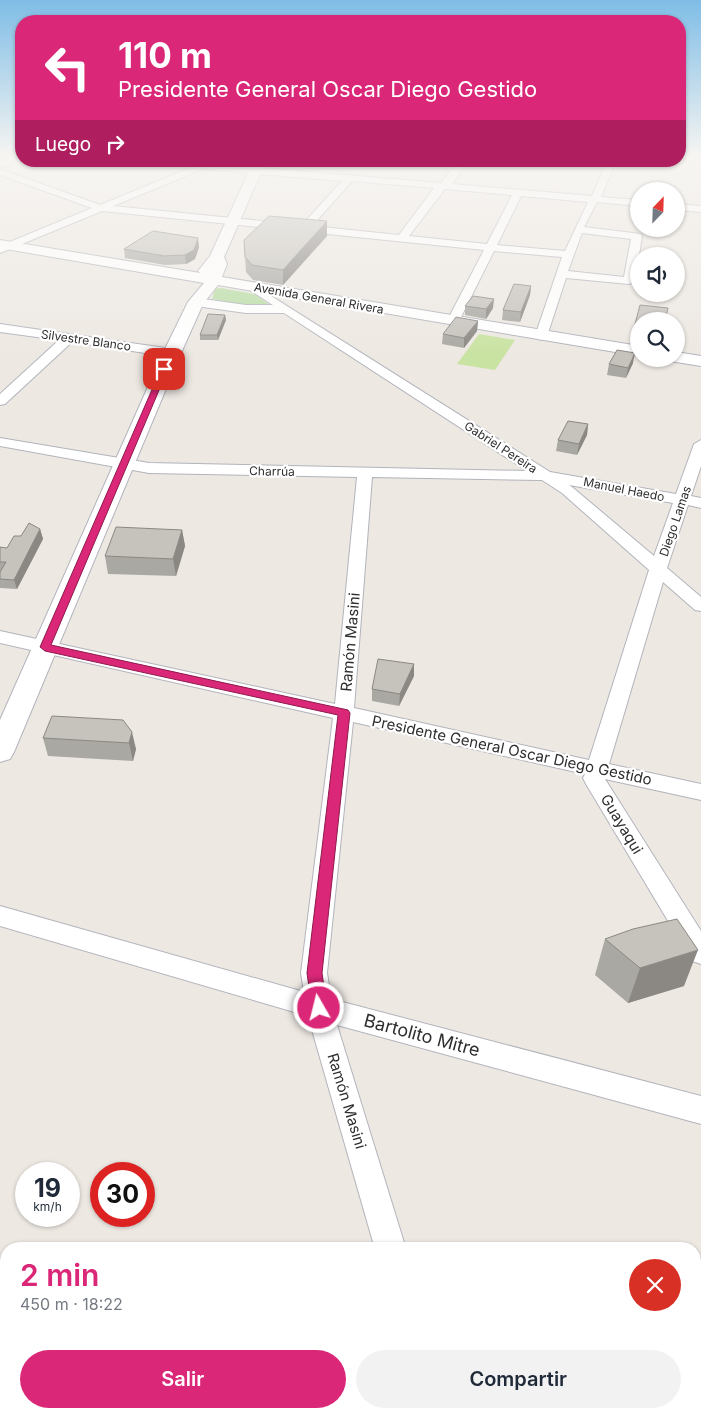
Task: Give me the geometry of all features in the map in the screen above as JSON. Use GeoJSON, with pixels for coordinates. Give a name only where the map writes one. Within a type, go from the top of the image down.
{"type":"FeatureCollection","features":[{"type":"Feature","properties":{"kind":"street"},"geometry":{"type":"LineString","coordinates":[[4,247],[63,223]]}},
{"type":"Feature","properties":{"kind":"street"},"geometry":{"type":"LineString","coordinates":[[173,273],[213,260],[232,223]]}},
{"type":"Feature","properties":{"kind":"street"},"geometry":{"type":"LineString","coordinates":[[255,223],[570,255]]}},
{"type":"Feature","properties":{"kind":"street"},"geometry":{"type":"LineString","coordinates":[[304,228],[308,223]]}},
{"type":"Feature","properties":{"kind":"street"},"geometry":{"type":"LineString","coordinates":[[402,238],[413,223]]}},
{"type":"Feature","properties":{"kind":"street"},"geometry":{"type":"LineString","coordinates":[[453,321],[488,247],[501,223]]}},
{"type":"Feature","properties":{"kind":"street"},"geometry":{"type":"LineString","coordinates":[[541,336],[581,223]]}},
{"type":"Feature","properties":{"kind":"street"},"geometry":{"type":"LineString","coordinates":[[563,274],[629,281],[637,236],[578,230]]}},
{"type":"Feature","properties":{"kind":"street","name":"Avenida General Rivera"},"geometry":{"type":"LineString","coordinates":[[4,247],[173,273],[630,350]]}},
{"type":"Feature","properties":{"kind":"street"},"geometry":{"type":"LineString","coordinates":[[0,752],[122,464],[196,302],[203,297],[208,279],[219,264],[213,260]]}},
{"type":"Feature","properties":{"kind":"street","name":"Gabriel Pereira"},"geometry":{"type":"LineString","coordinates":[[252,287],[567,490],[701,606]]}},
{"type":"Feature","properties":{"kind":"street"},"geometry":{"type":"LineString","coordinates":[[196,302],[246,309],[286,309]]}},
{"type":"Feature","properties":{"kind":"street","name":"Silvestre Blanco"},"geometry":{"type":"LineString","coordinates":[[0,328],[172,353]]}},
{"type":"Feature","properties":{"kind":"street"},"geometry":{"type":"LineString","coordinates":[[0,402],[69,338]]}},
{"type":"Feature","properties":{"kind":"street"},"geometry":{"type":"LineString","coordinates":[[685,358],[701,361]]}},
{"type":"Feature","properties":{"kind":"street","name":"Charrúa"},"geometry":{"type":"LineString","coordinates":[[0,442],[149,468],[365,474],[546,476]]}},
{"type":"Feature","properties":{"kind":"street","name":"Diego Lamas"},"geometry":{"type":"LineString","coordinates":[[658,569],[701,444]]}},
{"type":"Feature","properties":{"kind":"street","name":"Ramón Masini"},"geometry":{"type":"LineString","coordinates":[[365,474],[344,713],[314,973],[319,1008],[389,1242]]}},
{"type":"Feature","properties":{"kind":"street","name":"Manuel Haedo"},"geometry":{"type":"LineString","coordinates":[[546,476],[701,503]]}},
{"type":"Feature","properties":{"kind":"street","name":"Guayaqui"},"geometry":{"type":"LineString","coordinates":[[658,569],[594,778],[701,953]]}},
{"type":"Feature","properties":{"kind":"street","name":"Presidente General Oscar Diego Gestido"},"geometry":{"type":"LineString","coordinates":[[0,637],[701,792]]}},
{"type":"Feature","properties":{"kind":"street","name":"Bartolito Mitre"},"geometry":{"type":"LineString","coordinates":[[0,916],[319,1008],[701,1110]]}},
{"type":"Feature","properties":{"kind":"green space"},"geometry":{"type":"Polygon","coordinates":[[[221,288],[254,294],[270,305],[252,307],[212,299],[215,289],[221,288]]]}},
{"type":"Feature","properties":{"kind":"green space"},"geometry":{"type":"Polygon","coordinates":[[[479,334],[515,340],[495,370],[457,364],[479,334]]]}},
{"type":"Feature","properties":{"kind":"building"},"geometry":{"type":"Polygon","coordinates":[[[262,223],[325,223],[283,270],[252,265],[245,257],[244,240],[262,223]]]}},
{"type":"Feature","properties":{"kind":"building"},"geometry":{"type":"Polygon","coordinates":[[[153,231],[198,238],[194,250],[185,255],[164,256],[124,249],[153,231]]]}},
{"type":"Feature","properties":{"kind":"building"},"geometry":{"type":"Polygon","coordinates":[[[514,284],[531,286],[521,312],[503,310],[514,284]]]}},
{"type":"Feature","properties":{"kind":"building"},"geometry":{"type":"Polygon","coordinates":[[[473,296],[494,299],[486,309],[465,306],[473,296]]]}},
{"type":"Feature","properties":{"kind":"building"},"geometry":{"type":"Polygon","coordinates":[[[640,305],[668,308],[667,312],[638,312],[640,305]]]}},
{"type":"Feature","properties":{"kind":"building"},"geometry":{"type":"Polygon","coordinates":[[[208,314],[225,315],[217,335],[200,335],[208,314]]]}},
{"type":"Feature","properties":{"kind":"building"},"geometry":{"type":"Polygon","coordinates":[[[456,317],[478,321],[464,338],[443,334],[456,317]]]}},
{"type":"Feature","properties":{"kind":"building"},"geometry":{"type":"Polygon","coordinates":[[[617,350],[630,352],[628,368],[609,364],[617,350]]]}},
{"type":"Feature","properties":{"kind":"building"},"geometry":{"type":"Polygon","coordinates":[[[568,421],[588,424],[579,444],[558,440],[568,421]]]}},
{"type":"Feature","properties":{"kind":"building"},"geometry":{"type":"Polygon","coordinates":[[[29,523],[40,529],[14,580],[0,579],[0,572],[6,562],[0,562],[0,547],[7,548],[14,536],[21,536],[29,523]]]}},
{"type":"Feature","properties":{"kind":"building"},"geometry":{"type":"Polygon","coordinates":[[[116,527],[182,530],[173,559],[105,556],[116,527]]]}},
{"type":"Feature","properties":{"kind":"building"},"geometry":{"type":"Polygon","coordinates":[[[378,659],[414,664],[400,694],[372,689],[378,659]]]}},
{"type":"Feature","properties":{"kind":"building"},"geometry":{"type":"Polygon","coordinates":[[[52,716],[123,720],[132,732],[129,743],[43,738],[52,716]]]}},
{"type":"Feature","properties":{"kind":"building"},"geometry":{"type":"Polygon","coordinates":[[[677,919],[698,950],[640,968],[605,939],[633,929],[677,919]]]}},
{"type":"Feature","properties":{"kind":"route"},"geometry":{"type":"LineString","coordinates":[[164,369],[45,647],[344,713],[314,973],[319,1008]]}}]}
